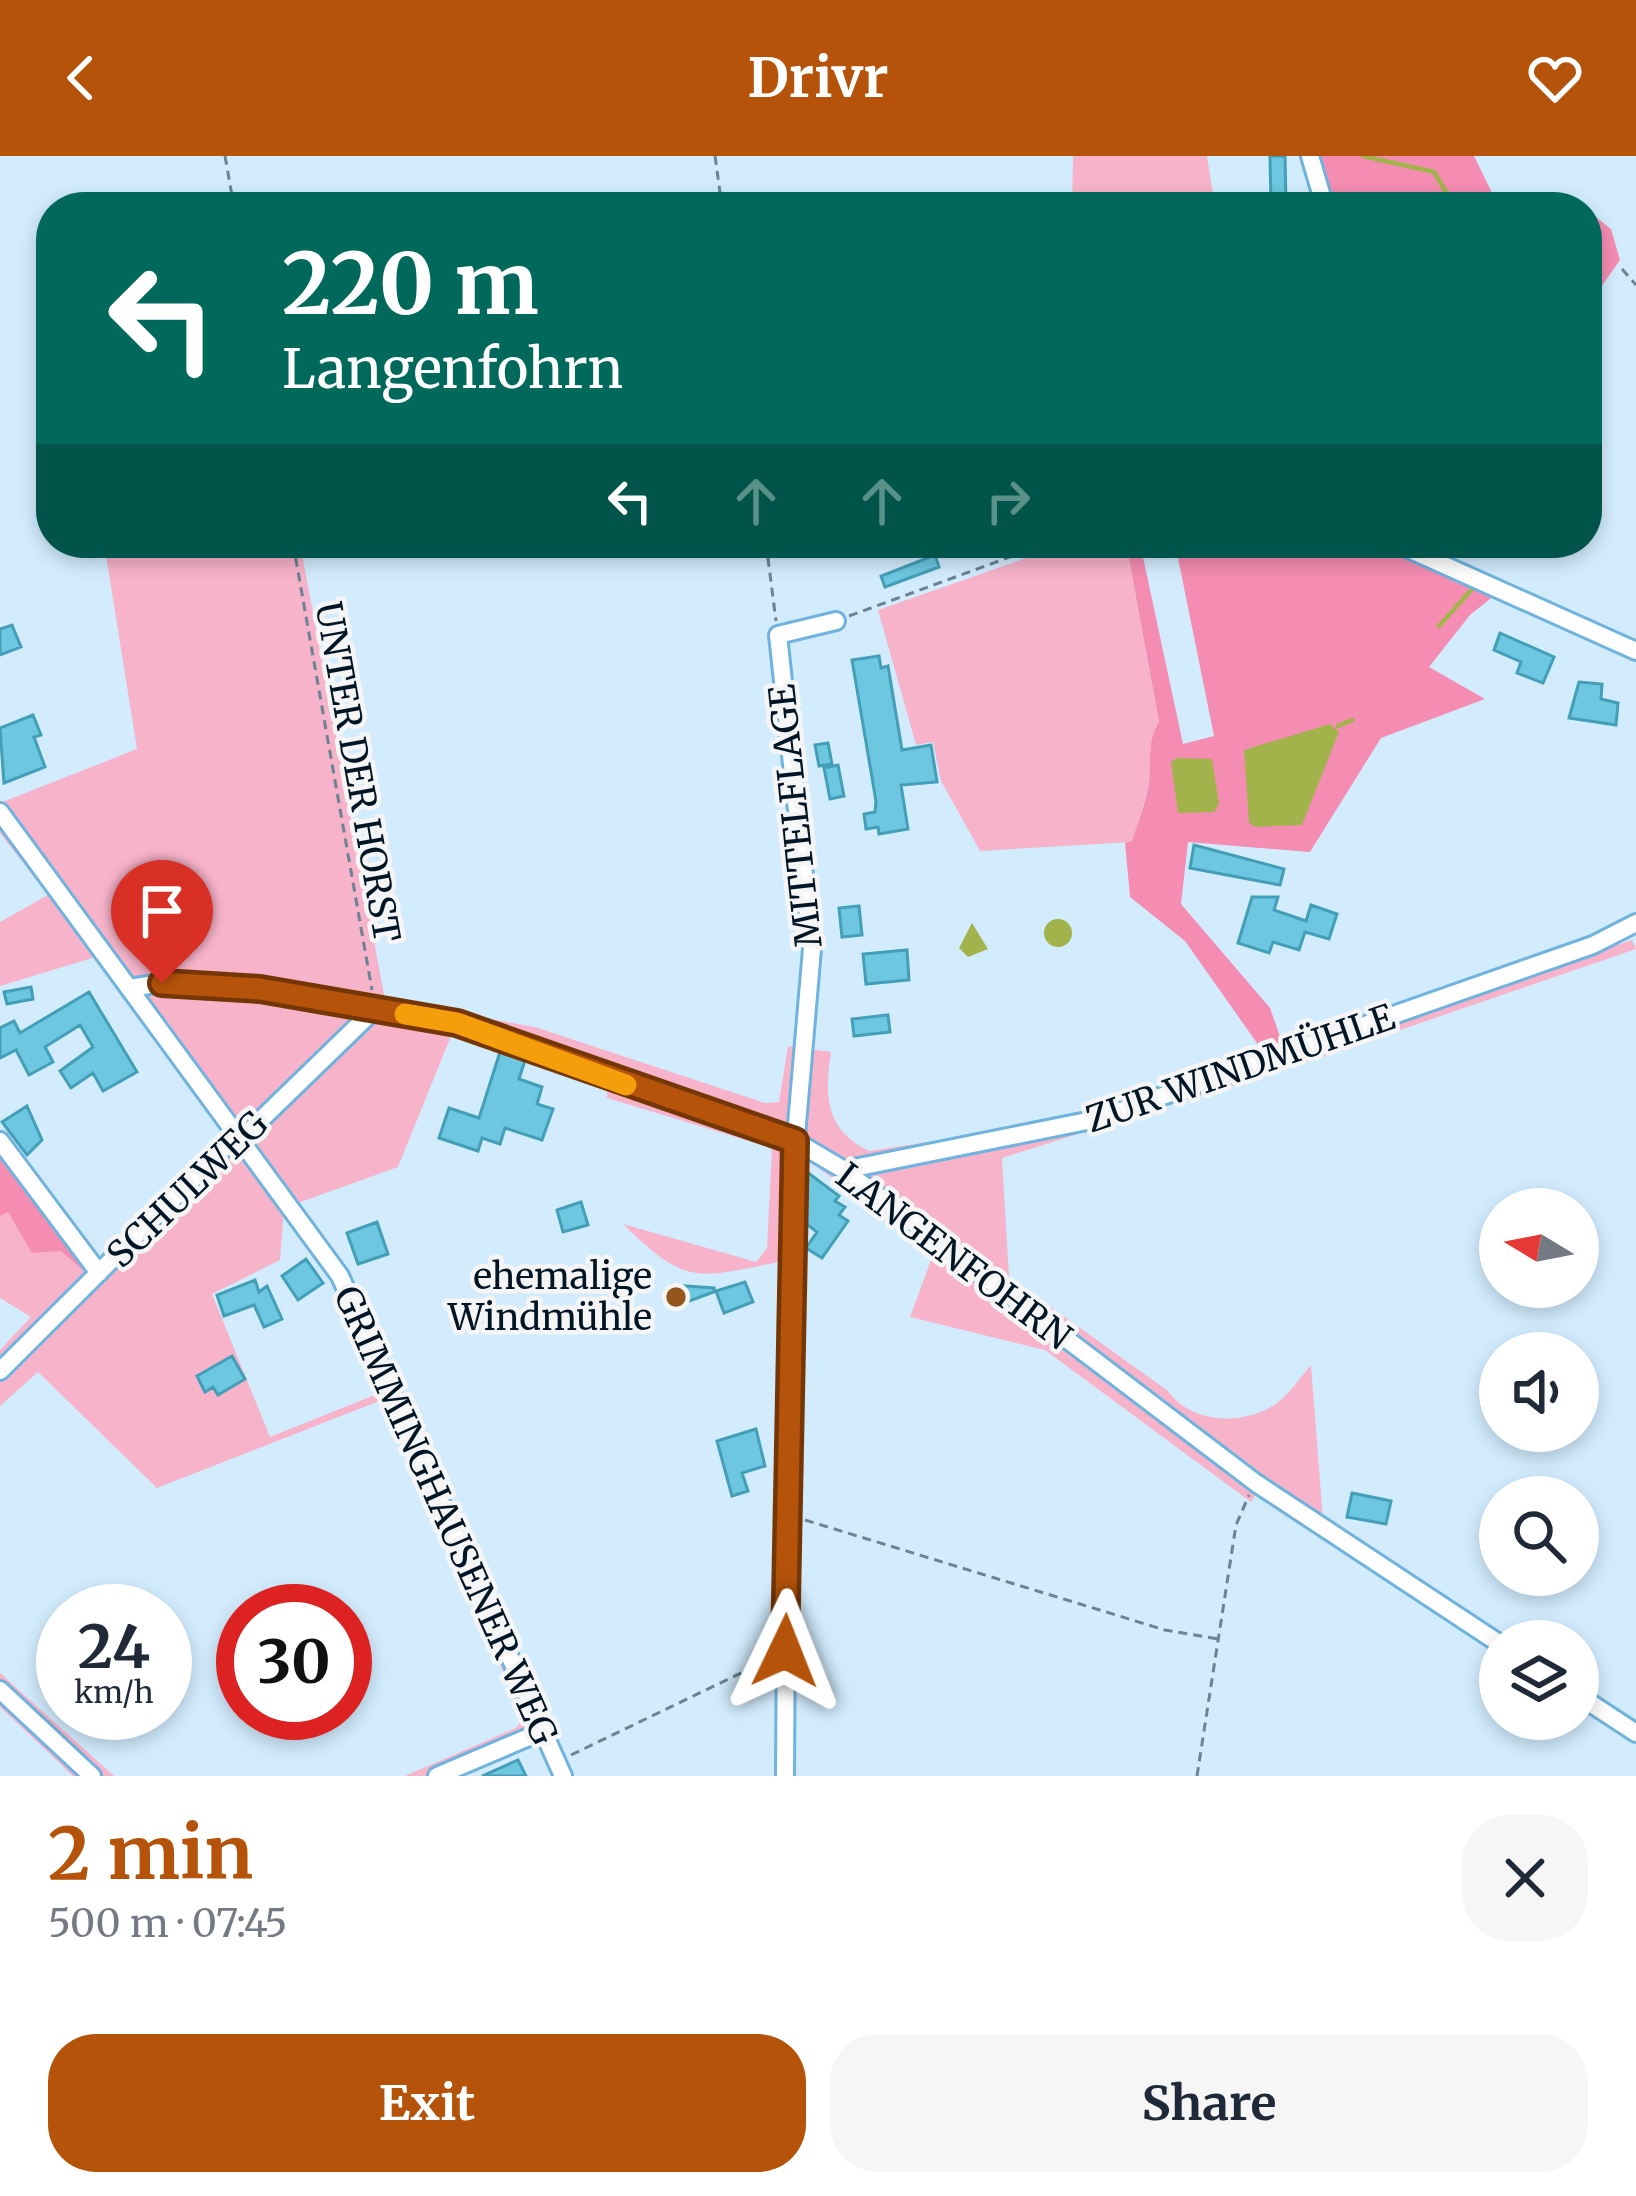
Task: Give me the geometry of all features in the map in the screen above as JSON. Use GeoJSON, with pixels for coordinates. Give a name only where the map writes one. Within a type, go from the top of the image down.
{"type":"FeatureCollection","features":[{"type":"Feature","properties":{"kind":"street"},"geometry":{"type":"LineString","coordinates":[[1310,156],[1321,192]]}},
{"type":"Feature","properties":{"kind":"street"},"geometry":{"type":"LineString","coordinates":[[1428,558],[1636,651]]}},
{"type":"Feature","properties":{"kind":"street","name":"MITTELFLAGE"},"geometry":{"type":"LineString","coordinates":[[785,1776],[788,1302],[795,1141],[812,949],[778,635],[836,621]]}},
{"type":"Feature","properties":{"kind":"street","name":"GRIMMINGHAUSENER WEG"},"geometry":{"type":"LineString","coordinates":[[0,812],[340,1276],[560,1769]]}},
{"type":"Feature","properties":{"kind":"street","name":"ZUR WINDMÜHLE"},"geometry":{"type":"LineString","coordinates":[[844,1170],[1097,1118],[1633,930]]}},
{"type":"Feature","properties":{"kind":"street","name":"LANGENFOHRN"},"geometry":{"type":"LineString","coordinates":[[129,988],[202,984],[457,1023],[795,1141],[844,1170],[1256,1483],[1479,1630]]}},
{"type":"Feature","properties":{"kind":"street","name":"SCHULWEG"},"geometry":{"type":"LineString","coordinates":[[0,1371],[224,1148],[240,1140],[375,1009]]}},
{"type":"Feature","properties":{"kind":"street"},"geometry":{"type":"LineString","coordinates":[[0,1141],[99,1273]]}},
{"type":"Feature","properties":{"kind":"street"},"geometry":{"type":"LineString","coordinates":[[0,1690],[92,1776]]}},
{"type":"Feature","properties":{"kind":"street"},"geometry":{"type":"LineString","coordinates":[[1599,1709],[1636,1733]]}},
{"type":"Feature","properties":{"kind":"street"},"geometry":{"type":"LineString","coordinates":[[437,1776],[543,1731]]}},
{"type":"Feature","properties":{"kind":"path"},"geometry":{"type":"LineString","coordinates":[[225,156],[231,192]]}},
{"type":"Feature","properties":{"kind":"path"},"geometry":{"type":"LineString","coordinates":[[715,156],[720,192]]}},
{"type":"Feature","properties":{"kind":"path"},"geometry":{"type":"LineString","coordinates":[[1622,268],[1636,285]]}},
{"type":"Feature","properties":{"kind":"path","name":"UNTER DER HORST"},"geometry":{"type":"LineString","coordinates":[[296,558],[375,1009]]}},
{"type":"Feature","properties":{"kind":"path"},"geometry":{"type":"LineString","coordinates":[[768,558],[778,635]]}},
{"type":"Feature","properties":{"kind":"path"},"geometry":{"type":"LineString","coordinates":[[836,621],[1007,558]]}},
{"type":"Feature","properties":{"kind":"path"},"geometry":{"type":"LineString","coordinates":[[1197,1776],[1236,1525],[1256,1483]]}},
{"type":"Feature","properties":{"kind":"path"},"geometry":{"type":"LineString","coordinates":[[789,1516],[1165,1630],[1218,1639]]}},
{"type":"Feature","properties":{"kind":"path"},"geometry":{"type":"LineString","coordinates":[[560,1769],[785,1651]]}},
{"type":"Feature","properties":{"kind":"shaded area"},"geometry":{"type":"Polygon","coordinates":[[[1073,156],[1207,156],[1213,192],[1072,192],[1073,156]]]}},
{"type":"Feature","properties":{"kind":"shaded area"},"geometry":{"type":"Polygon","coordinates":[[[1307,156],[1474,156],[1492,192],[1323,192],[1307,156]]]}},
{"type":"Feature","properties":{"kind":"shaded area"},"geometry":{"type":"Polygon","coordinates":[[[1602,222],[1611,229],[1620,260],[1602,286],[1602,222]]]}},
{"type":"Feature","properties":{"kind":"shaded area"},"geometry":{"type":"Polygon","coordinates":[[[106,558],[303,558],[385,1000],[535,1027],[765,1103],[779,1102],[788,1046],[831,1052],[831,1110],[844,1133],[869,1151],[1035,1126],[1181,1083],[1385,1008],[1387,1023],[1632,940],[1636,949],[1301,1064],[1002,1158],[1009,1277],[1177,1401],[1202,1415],[1244,1417],[1282,1399],[1311,1365],[1323,1520],[1263,1482],[1251,1502],[1045,1350],[910,1317],[934,1252],[791,1148],[784,1261],[713,1273],[680,1268],[623,1224],[756,1262],[767,1248],[772,1148],[607,1098],[607,1087],[453,1031],[398,1167],[284,1208],[280,1260],[212,1294],[270,1437],[400,1385],[547,1723],[425,1776],[405,1776],[516,1728],[523,1719],[387,1398],[157,1488],[38,1372],[0,1406],[0,1350],[31,1317],[0,1298],[0,1216],[8,1211],[86,1246],[100,1264],[229,1132],[96,957],[0,986],[0,922],[48,895],[0,833],[0,803],[137,749],[106,558]]]}},
{"type":"Feature","properties":{"kind":"shaded area"},"geometry":{"type":"Polygon","coordinates":[[[1026,558],[1129,558],[1159,723],[1132,842],[980,851],[941,781],[933,742],[916,745],[878,610],[1026,558]]]}},
{"type":"Feature","properties":{"kind":"shaded area"},"geometry":{"type":"Polygon","coordinates":[[[1129,558],[1143,558],[1183,744],[1214,736],[1178,558],[1417,558],[1495,595],[1470,615],[1429,667],[1485,699],[1381,738],[1310,852],[1188,842],[1181,904],[1270,1008],[1283,1045],[1264,1053],[1185,941],[1130,897],[1125,843],[1132,841],[1144,804],[1151,744],[1159,722],[1129,558]]]}},
{"type":"Feature","properties":{"kind":"shaded area"},"geometry":{"type":"Polygon","coordinates":[[[1330,724],[1339,732],[1302,825],[1255,827],[1249,823],[1244,750],[1330,724]]]}},
{"type":"Feature","properties":{"kind":"shaded area"},"geometry":{"type":"Polygon","coordinates":[[[1212,759],[1219,804],[1214,812],[1178,813],[1171,762],[1212,759]]]}},
{"type":"Feature","properties":{"kind":"shaded area"},"geometry":{"type":"Polygon","coordinates":[[[1058,919],[1068,923],[1072,933],[1068,943],[1058,947],[1048,943],[1044,933],[1048,923],[1058,919]]]}},
{"type":"Feature","properties":{"kind":"shaded area"},"geometry":{"type":"Polygon","coordinates":[[[972,923],[988,949],[968,957],[959,948],[972,923]]]}},
{"type":"Feature","properties":{"kind":"shaded area"},"geometry":{"type":"Polygon","coordinates":[[[0,1131],[86,1246],[82,1269],[61,1251],[32,1253],[8,1212],[0,1216],[0,1131]]]}},
{"type":"Feature","properties":{"kind":"shaded area"},"geometry":{"type":"Polygon","coordinates":[[[0,1673],[36,1706],[36,1740],[74,1740],[114,1776],[73,1776],[0,1707],[0,1673]]]}},
{"type":"Feature","properties":{"kind":"building"},"geometry":{"type":"Polygon","coordinates":[[[1270,156],[1285,156],[1286,192],[1271,192],[1270,156]]]}},
{"type":"Feature","properties":{"kind":"building"},"geometry":{"type":"Polygon","coordinates":[[[927,558],[936,558],[939,567],[885,587],[881,576],[927,558]]]}},
{"type":"Feature","properties":{"kind":"building"},"geometry":{"type":"Polygon","coordinates":[[[12,625],[21,647],[0,655],[0,629],[12,625]]]}},
{"type":"Feature","properties":{"kind":"building"},"geometry":{"type":"Polygon","coordinates":[[[1500,633],[1554,657],[1543,683],[1517,673],[1521,662],[1494,650],[1500,633]]]}},
{"type":"Feature","properties":{"kind":"building"},"geometry":{"type":"Polygon","coordinates":[[[879,656],[881,668],[888,666],[902,750],[931,745],[937,782],[901,785],[908,829],[879,834],[878,827],[866,829],[864,814],[875,812],[876,801],[852,660],[879,656]]]}},
{"type":"Feature","properties":{"kind":"building"},"geometry":{"type":"Polygon","coordinates":[[[1579,682],[1602,684],[1601,699],[1618,703],[1616,725],[1569,718],[1579,682]]]}},
{"type":"Feature","properties":{"kind":"building"},"geometry":{"type":"Polygon","coordinates":[[[33,715],[41,735],[34,737],[45,767],[4,783],[0,728],[33,715]]]}},
{"type":"Feature","properties":{"kind":"building"},"geometry":{"type":"Polygon","coordinates":[[[828,743],[832,764],[819,766],[815,745],[828,743]]]}},
{"type":"Feature","properties":{"kind":"building"},"geometry":{"type":"Polygon","coordinates":[[[838,765],[844,796],[830,799],[824,768],[838,765]]]}},
{"type":"Feature","properties":{"kind":"building"},"geometry":{"type":"Polygon","coordinates":[[[1194,845],[1284,869],[1280,885],[1190,868],[1194,845]]]}},
{"type":"Feature","properties":{"kind":"building"},"geometry":{"type":"Polygon","coordinates":[[[1252,897],[1278,897],[1274,910],[1306,921],[1311,905],[1337,914],[1329,939],[1305,932],[1299,950],[1273,942],[1269,953],[1238,943],[1252,897]]]}},
{"type":"Feature","properties":{"kind":"building"},"geometry":{"type":"Polygon","coordinates":[[[859,906],[862,935],[842,937],[839,908],[859,906]]]}},
{"type":"Feature","properties":{"kind":"building"},"geometry":{"type":"Polygon","coordinates":[[[907,950],[909,980],[866,984],[863,954],[907,950]]]}},
{"type":"Feature","properties":{"kind":"building"},"geometry":{"type":"Polygon","coordinates":[[[31,987],[33,999],[7,1004],[4,992],[31,987]]]}},
{"type":"Feature","properties":{"kind":"building"},"geometry":{"type":"Polygon","coordinates":[[[89,992],[137,1072],[103,1091],[93,1073],[71,1088],[60,1071],[93,1047],[80,1025],[45,1047],[53,1062],[29,1075],[16,1050],[0,1058],[0,1028],[14,1021],[20,1033],[89,992]]]}},
{"type":"Feature","properties":{"kind":"building"},"geometry":{"type":"Polygon","coordinates":[[[888,1015],[890,1032],[854,1036],[852,1019],[888,1015]]]}},
{"type":"Feature","properties":{"kind":"building"},"geometry":{"type":"Polygon","coordinates":[[[500,1052],[525,1060],[519,1079],[542,1087],[537,1104],[553,1109],[542,1140],[505,1128],[500,1144],[482,1138],[478,1151],[439,1138],[449,1108],[479,1118],[500,1052]]]}},
{"type":"Feature","properties":{"kind":"building"},"geometry":{"type":"Polygon","coordinates":[[[27,1106],[42,1140],[27,1155],[2,1122],[27,1106]]]}},
{"type":"Feature","properties":{"kind":"building"},"geometry":{"type":"Polygon","coordinates":[[[807,1172],[839,1196],[835,1201],[845,1207],[839,1215],[848,1221],[822,1258],[806,1248],[817,1232],[804,1222],[807,1172]]]}},
{"type":"Feature","properties":{"kind":"building"},"geometry":{"type":"Polygon","coordinates":[[[581,1202],[588,1225],[563,1232],[557,1210],[581,1202]]]}},
{"type":"Feature","properties":{"kind":"building"},"geometry":{"type":"Polygon","coordinates":[[[377,1222],[388,1254],[358,1264],[347,1233],[377,1222]]]}},
{"type":"Feature","properties":{"kind":"building"},"geometry":{"type":"Polygon","coordinates":[[[306,1259],[323,1283],[298,1300],[282,1276],[306,1259]]]}},
{"type":"Feature","properties":{"kind":"building"},"geometry":{"type":"Polygon","coordinates":[[[255,1280],[259,1292],[267,1286],[282,1319],[264,1327],[254,1305],[224,1316],[217,1295],[255,1280]]]}},
{"type":"Feature","properties":{"kind":"building"},"geometry":{"type":"Polygon","coordinates":[[[745,1282],[753,1302],[724,1313],[716,1291],[745,1282]]]}},
{"type":"Feature","properties":{"kind":"building"},"geometry":{"type":"Polygon","coordinates":[[[672,1285],[714,1288],[714,1292],[670,1308],[664,1301],[672,1285]]]}},
{"type":"Feature","properties":{"kind":"building"},"geometry":{"type":"Polygon","coordinates":[[[232,1356],[245,1379],[218,1395],[213,1387],[205,1392],[197,1376],[232,1356]]]}},
{"type":"Feature","properties":{"kind":"building"},"geometry":{"type":"Polygon","coordinates":[[[756,1429],[765,1466],[742,1473],[748,1491],[732,1496],[717,1441],[756,1429]]]}},
{"type":"Feature","properties":{"kind":"building"},"geometry":{"type":"Polygon","coordinates":[[[1352,1493],[1391,1501],[1386,1524],[1347,1517],[1352,1493]]]}},
{"type":"Feature","properties":{"kind":"building"},"geometry":{"type":"Polygon","coordinates":[[[518,1760],[526,1776],[482,1776],[518,1760]]]}},
{"type":"Feature","properties":{"kind":"waterway"},"geometry":{"type":"LineString","coordinates":[[1363,156],[1434,172],[1446,192]]}},
{"type":"Feature","properties":{"kind":"waterway"},"geometry":{"type":"LineString","coordinates":[[1439,626],[1473,588]]}},
{"type":"Feature","properties":{"kind":"waterway"},"geometry":{"type":"LineString","coordinates":[[1338,726],[1352,720]]}},
{"type":"Feature","properties":{"kind":"slow traffic"},"geometry":{"type":"LineString","coordinates":[[405,1014],[457,1023],[626,1085]]}},
{"type":"Feature","properties":{"kind":"place","name":"ehemalige Windmühle"},"geometry":{"type":"Point","coordinates":[676,1297]}},
{"type":"Feature","properties":{"kind":"route"},"geometry":{"type":"LineString","coordinates":[[162,983],[260,989],[457,1023],[603,1078],[795,1141],[788,1302],[785,1651]]}}]}
